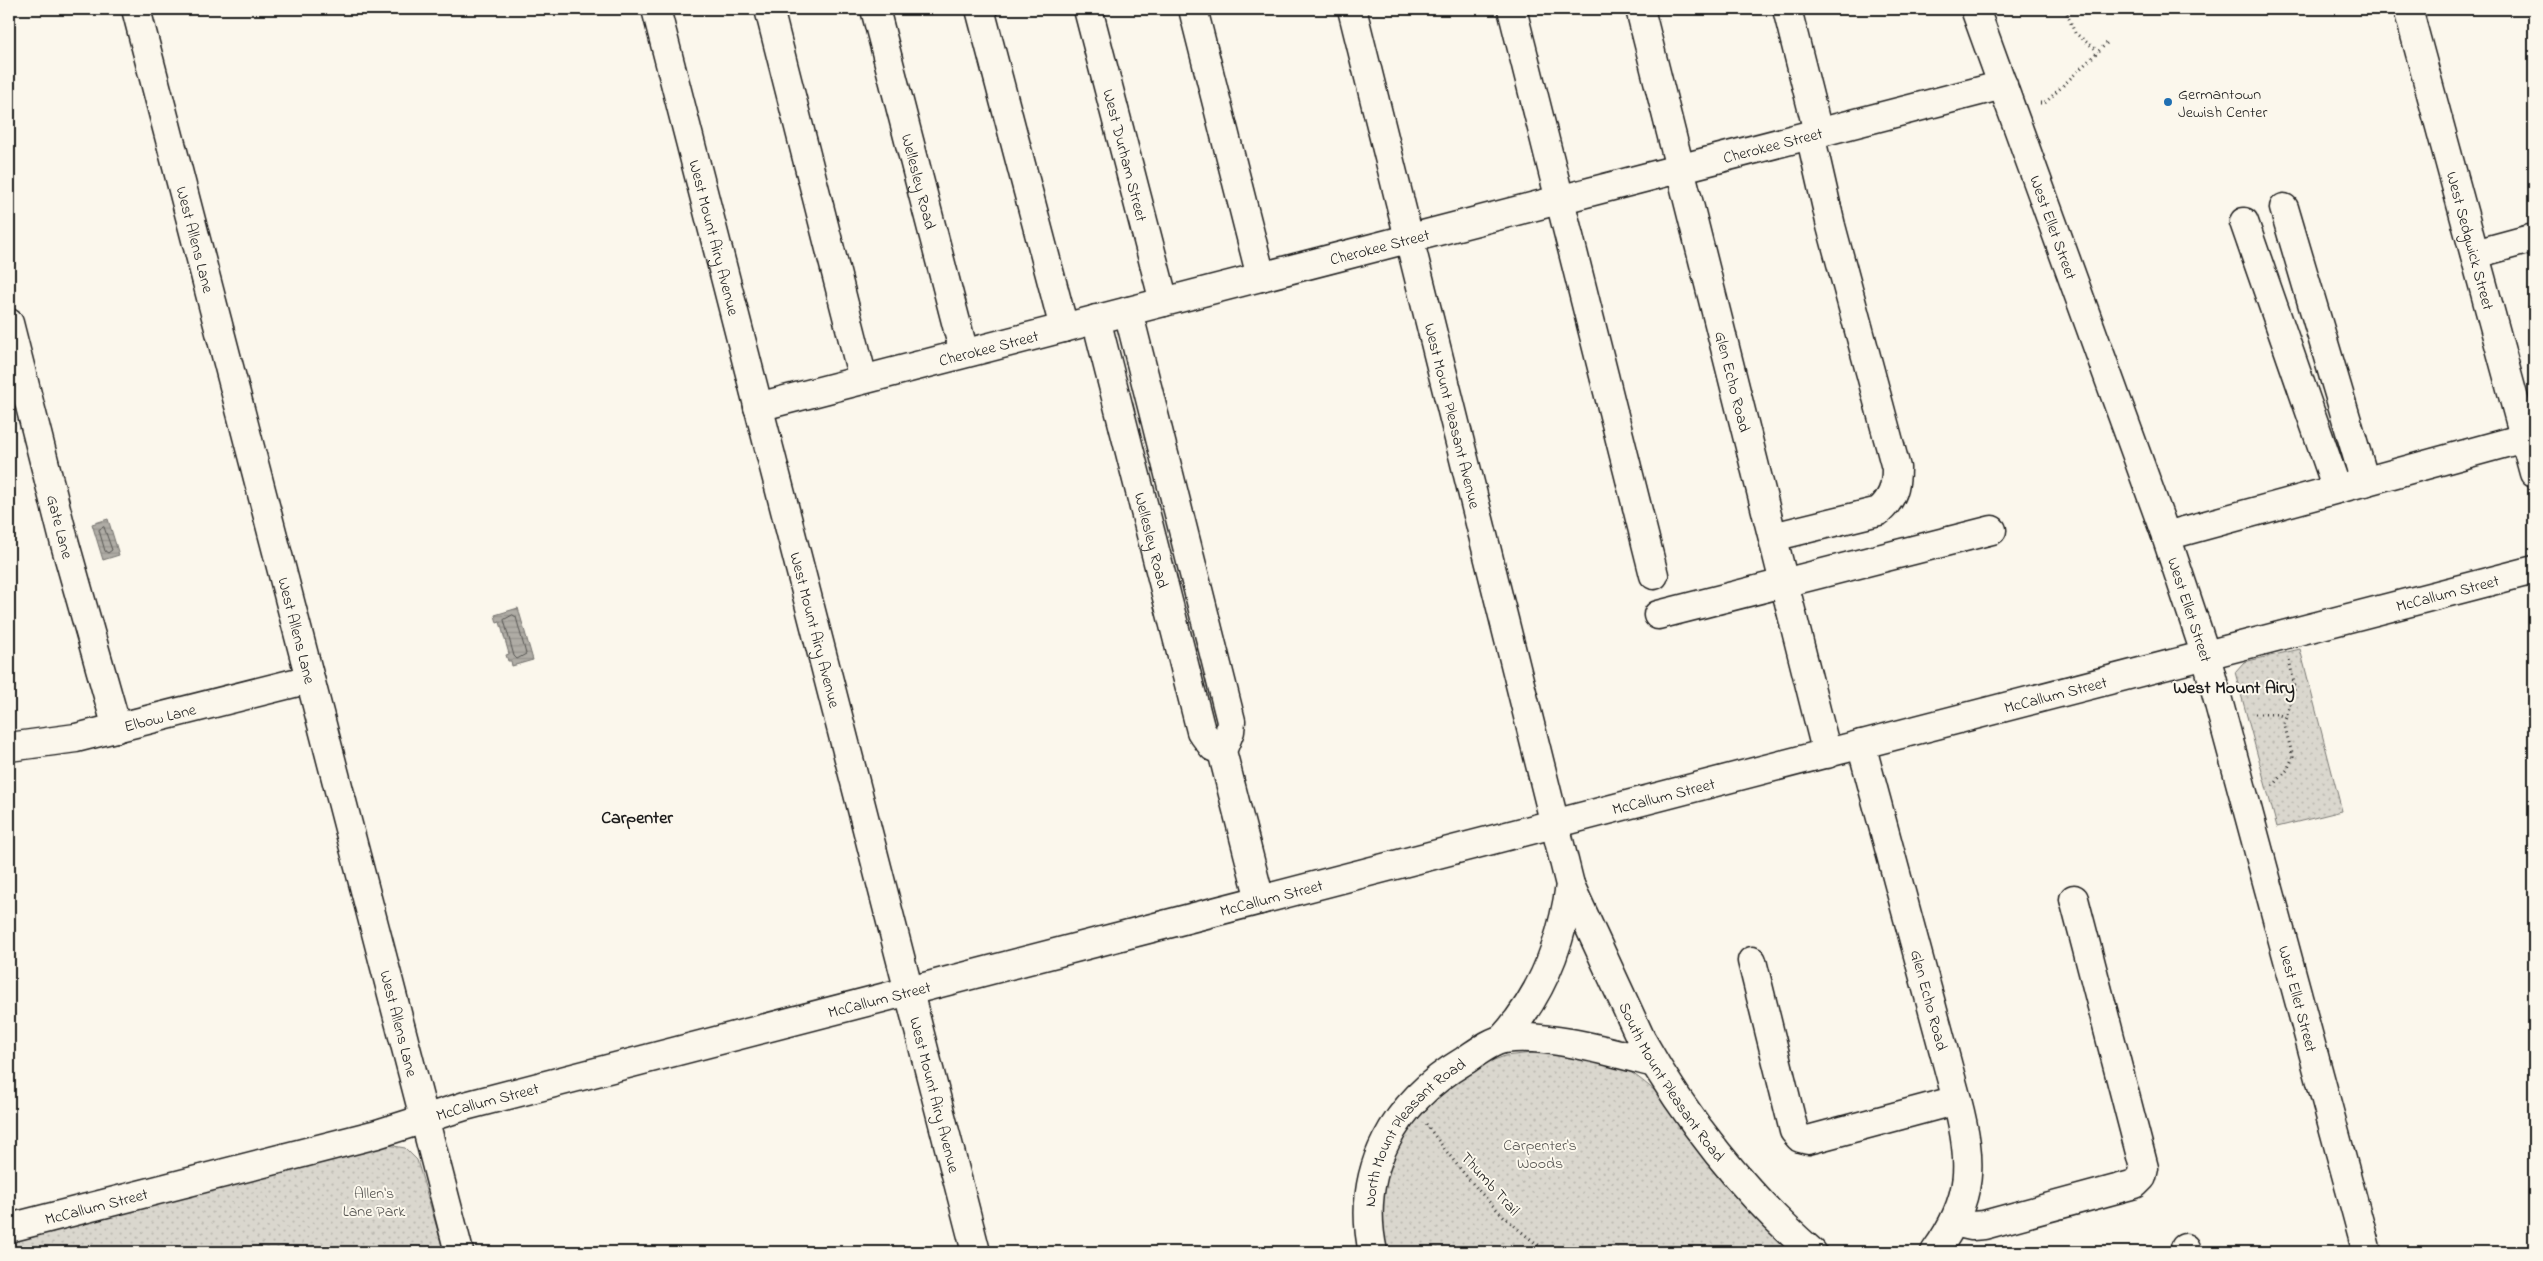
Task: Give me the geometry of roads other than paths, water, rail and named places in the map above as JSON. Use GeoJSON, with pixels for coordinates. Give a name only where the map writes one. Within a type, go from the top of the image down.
{"type":"FeatureCollection","features":[{"type":"Feature","properties":{"kind":"street","name":"West Allens Lane"},"geometry":{"type":"LineString","coordinates":[[136,9],[459,1252]]}},
{"type":"Feature","properties":{"kind":"street","name":"West Mount Airy Avenue"},"geometry":{"type":"LineString","coordinates":[[656,9],[976,1252]]}},
{"type":"Feature","properties":{"kind":"street"},"geometry":{"type":"LineString","coordinates":[[769,9],[863,379]]}},
{"type":"Feature","properties":{"kind":"street","name":"Wellesley Road"},"geometry":{"type":"LineString","coordinates":[[875,9],[964,353]]}},
{"type":"Feature","properties":{"kind":"street"},"geometry":{"type":"LineString","coordinates":[[980,9],[1064,328]]}},
{"type":"Feature","properties":{"kind":"street","name":"West Durham Street"},"geometry":{"type":"LineString","coordinates":[[1088,9],[1164,302]]}},
{"type":"Feature","properties":{"kind":"street"},"geometry":{"type":"LineString","coordinates":[[1193,9],[1261,277]]}},
{"type":"Feature","properties":{"kind":"street","name":"West Mount Pleasant Avenue"},"geometry":{"type":"LineString","coordinates":[[1352,9],[1556,822]]}},
{"type":"Feature","properties":{"kind":"street"},"geometry":{"type":"LineString","coordinates":[[1512,9],[1654,574]]}},
{"type":"Feature","properties":{"kind":"street","name":"Glen Echo Road"},"geometry":{"type":"LineString","coordinates":[[1640,9],[1827,754]]}},
{"type":"Feature","properties":{"kind":"street"},"geometry":{"type":"LineString","coordinates":[[1773,538],[1879,511],[1887,503],[1896,485],[1896,468],[1832,226],[1787,9]]}},
{"type":"Feature","properties":{"kind":"street","name":"West Ellet Street"},"geometry":{"type":"LineString","coordinates":[[1975,9],[2166,536],[2206,656],[2367,1252]]}},
{"type":"Feature","properties":{"kind":"street","name":"West Sedgwick Street"},"geometry":{"type":"LineString","coordinates":[[2408,9],[2534,472]]}},
{"type":"Feature","properties":{"kind":"street","name":"Cherokee Street"},"geometry":{"type":"LineString","coordinates":[[758,407],[1680,166],[2002,84]]}},
{"type":"Feature","properties":{"kind":"street"},"geometry":{"type":"LineString","coordinates":[[2284,208],[2365,482]]}},
{"type":"Feature","properties":{"kind":"street"},"geometry":{"type":"LineString","coordinates":[[2244,222],[2337,489]]}},
{"type":"Feature","properties":{"kind":"street"},"geometry":{"type":"LineString","coordinates":[[2475,254],[2534,238]]}},
{"type":"Feature","properties":{"kind":"street","name":"Wellesley Road"},"geometry":{"type":"LineString","coordinates":[[1096,319],[1201,731],[1213,747],[1222,751],[1230,731],[1231,721],[1128,311]]}},
{"type":"Feature","properties":{"kind":"street","name":"Gate Lane"},"geometry":{"type":"LineString","coordinates":[[9,323],[67,553],[117,728]]}},
{"type":"Feature","properties":{"kind":"street"},"geometry":{"type":"LineString","coordinates":[[2166,536],[2524,438]]}},
{"type":"Feature","properties":{"kind":"street"},"geometry":{"type":"LineString","coordinates":[[1658,615],[1992,530]]}},
{"type":"Feature","properties":{"kind":"street"},"geometry":{"type":"LineString","coordinates":[[1152,540],[1184,532]]}},
{"type":"Feature","properties":{"kind":"street","name":"McCallum Street"},"geometry":{"type":"LineString","coordinates":[[9,1228],[377,1134],[465,1106],[2534,570]]}},
{"type":"Feature","properties":{"kind":"street","name":"Elbow Lane"},"geometry":{"type":"LineString","coordinates":[[9,747],[76,738],[310,678]]}},
{"type":"Feature","properties":{"kind":"street","name":"Glen Echo Road"},"geometry":{"type":"LineString","coordinates":[[1861,744],[1966,1132],[1968,1166],[1962,1202],[1954,1222],[1935,1252]]}},
{"type":"Feature","properties":{"kind":"street"},"geometry":{"type":"LineString","coordinates":[[1222,751],[1260,900]]}},
{"type":"Feature","properties":{"kind":"street","name":"North Mount Pleasant Road"},"geometry":{"type":"LineString","coordinates":[[1374,1252],[1370,1230],[1370,1195],[1378,1159],[1395,1124],[1417,1096],[1435,1080],[1502,1039],[1527,1008],[1548,971],[1562,929],[1570,886],[1556,822]]}},
{"type":"Feature","properties":{"kind":"street","name":"South Mount Pleasant Road"},"geometry":{"type":"LineString","coordinates":[[1570,886],[1638,1033],[1654,1063],[1696,1124],[1730,1166],[1779,1220],[1812,1252]]}},
{"type":"Feature","properties":{"kind":"street"},"geometry":{"type":"LineString","coordinates":[[1954,1222],[1972,1226],[1984,1225],[2135,1184],[2142,1177],[2144,1168],[2074,899]]}},
{"type":"Feature","properties":{"kind":"street"},"geometry":{"type":"LineString","coordinates":[[1752,960],[1794,1131],[1800,1138],[1808,1140],[1957,1100]]}},
{"type":"Feature","properties":{"kind":"street"},"geometry":{"type":"LineString","coordinates":[[1502,1039],[1568,1044],[1654,1063]]}},
{"type":"Feature","properties":{"kind":"water"},"geometry":{"type":"Polygon","coordinates":[[[108,519],[119,555],[103,560],[92,524],[108,519]]]}},
{"type":"Feature","properties":{"kind":"water"},"geometry":{"type":"Polygon","coordinates":[[[518,608],[533,660],[512,666],[511,661],[508,661],[506,655],[509,654],[500,622],[497,623],[495,615],[518,608]]]}},
{"type":"Feature","properties":{"kind":"place","name":"Germantown Jewish Center"},"geometry":{"type":"Point","coordinates":[2168,102]}},
{"type":"Feature","properties":{"kind":"district","name":"West Mount Airy"},"geometry":{"type":"Point","coordinates":[2234,687]}},
{"type":"Feature","properties":{"kind":"district","name":"Carpenter"},"geometry":{"type":"Point","coordinates":[637,817]}},
{"type":"Feature","properties":{"kind":"park label","name":"Carpenter's Woods"},"geometry":{"type":"Point","coordinates":[1540,1153]}},
{"type":"Feature","properties":{"kind":"park label","name":"Allen's Lane Park"},"geometry":{"type":"Point","coordinates":[374,1201]}}]}
